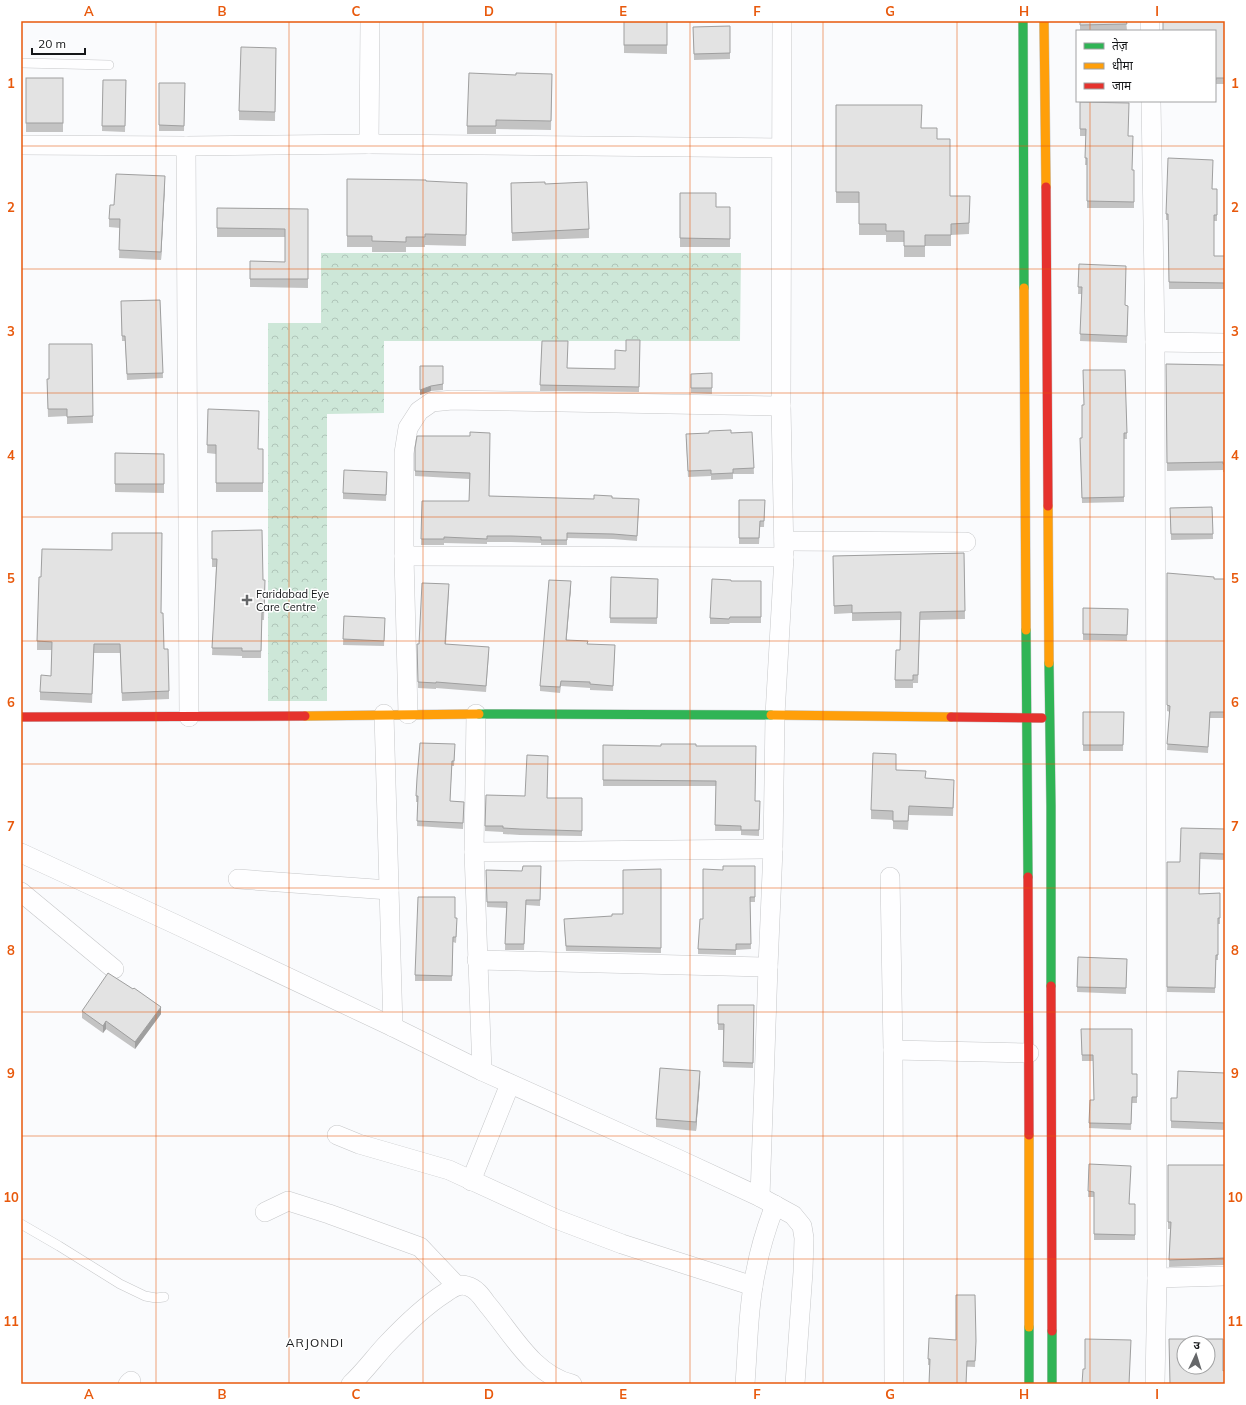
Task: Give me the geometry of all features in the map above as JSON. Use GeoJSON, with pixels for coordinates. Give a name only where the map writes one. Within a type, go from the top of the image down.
{"type":"FeatureCollection","features":[{"type":"Feature","properties":{"kind":"street"},"geometry":{"type":"LineString","coordinates":[[369,144],[370,21]]}},
{"type":"Feature","properties":{"kind":"street"},"geometry":{"type":"LineString","coordinates":[[745,1384],[751,1302],[767,1201],[768,967],[773,849],[775,715],[784,549],[781,406],[782,21]]}},
{"type":"Feature","properties":{"kind":"street"},"geometry":{"type":"LineString","coordinates":[[1023,21],[1035,245],[1037,442],[1049,718],[1028,1053],[1029,1384]]}},
{"type":"Feature","properties":{"kind":"street"},"geometry":{"type":"LineString","coordinates":[[1044,21],[1035,245],[1037,442],[1026,718],[1039,861],[1052,1384]]}},
{"type":"Feature","properties":{"kind":"street"},"geometry":{"type":"LineString","coordinates":[[1151,102],[1155,342],[1157,1278],[1155,1384]]}},
{"type":"Feature","properties":{"kind":"street"},"geometry":{"type":"LineString","coordinates":[[21,145],[186,146],[369,144],[781,148]]}},
{"type":"Feature","properties":{"kind":"street"},"geometry":{"type":"LineString","coordinates":[[186,146],[189,717]]}},
{"type":"Feature","properties":{"kind":"street"},"geometry":{"type":"LineString","coordinates":[[1155,342],[1225,343]]}},
{"type":"Feature","properties":{"kind":"street"},"geometry":{"type":"LineString","coordinates":[[408,714],[404,556],[404,453],[408,428],[419,411],[432,402],[452,400],[781,406]]}},
{"type":"Feature","properties":{"kind":"street"},"geometry":{"type":"LineString","coordinates":[[404,556],[784,549],[966,542]]}},
{"type":"Feature","properties":{"kind":"street"},"geometry":{"type":"LineString","coordinates":[[384,714],[393,1027]]}},
{"type":"Feature","properties":{"kind":"street"},"geometry":{"type":"LineString","coordinates":[[21,717],[476,714],[1049,718]]}},
{"type":"Feature","properties":{"kind":"street"},"geometry":{"type":"LineString","coordinates":[[476,714],[474,852],[482,1071]]}},
{"type":"Feature","properties":{"kind":"street"},"geometry":{"type":"LineString","coordinates":[[474,852],[773,849]]}},
{"type":"Feature","properties":{"kind":"street"},"geometry":{"type":"LineString","coordinates":[[21,853],[393,1027],[482,1071],[678,1159],[767,1201],[793,1215],[802,1226],[804,1238],[795,1384]]}},
{"type":"Feature","properties":{"kind":"street"},"geometry":{"type":"LineString","coordinates":[[890,877],[893,1050],[894,1384]]}},
{"type":"Feature","properties":{"kind":"street"},"geometry":{"type":"LineString","coordinates":[[238,880],[389,890]]}},
{"type":"Feature","properties":{"kind":"street"},"geometry":{"type":"LineString","coordinates":[[21,892],[114,969]]}},
{"type":"Feature","properties":{"kind":"street"},"geometry":{"type":"LineString","coordinates":[[477,960],[768,967]]}},
{"type":"Feature","properties":{"kind":"street"},"geometry":{"type":"LineString","coordinates":[[893,1050],[1028,1053]]}},
{"type":"Feature","properties":{"kind":"street"},"geometry":{"type":"LineString","coordinates":[[471,1181],[510,1084]]}},
{"type":"Feature","properties":{"kind":"street"},"geometry":{"type":"LineString","coordinates":[[337,1135],[365,1146],[450,1170],[556,1219],[622,1244],[753,1286]]}},
{"type":"Feature","properties":{"kind":"street"},"geometry":{"type":"LineString","coordinates":[[266,1212],[288,1201],[420,1247],[457,1286]]}},
{"type":"Feature","properties":{"kind":"street"},"geometry":{"type":"LineString","coordinates":[[1157,1278],[1225,1276]]}},
{"type":"Feature","properties":{"kind":"street"},"geometry":{"type":"LineString","coordinates":[[351,1384],[409,1322],[431,1303],[457,1286],[463,1285],[474,1288],[527,1356],[552,1375],[572,1384]]}},
{"type":"Feature","properties":{"kind":"lane"},"geometry":{"type":"LineString","coordinates":[[21,63],[109,65]]}},
{"type":"Feature","properties":{"kind":"lane"},"geometry":{"type":"LineString","coordinates":[[21,1224],[120,1284],[145,1296],[156,1298],[164,1297]]}},
{"type":"Feature","properties":{"kind":"green space"},"geometry":{"type":"Polygon","coordinates":[[[321,253],[741,253],[740,341],[384,341],[384,413],[327,414],[327,701],[268,701],[268,323],[321,323],[321,253]]]}},
{"type":"Feature","properties":{"kind":"building"},"geometry":{"type":"Polygon","coordinates":[[[624,21],[667,21],[667,45],[624,45],[624,21]]]}},
{"type":"Feature","properties":{"kind":"building"},"geometry":{"type":"Polygon","coordinates":[[[1080,21],[1126,21],[1127,24],[1080,25],[1080,21]]]}},
{"type":"Feature","properties":{"kind":"building"},"geometry":{"type":"Polygon","coordinates":[[[1163,21],[1225,21],[1225,78],[1216,78],[1216,30],[1163,30],[1163,21]]]}},
{"type":"Feature","properties":{"kind":"building"},"geometry":{"type":"Polygon","coordinates":[[[730,26],[730,53],[694,54],[693,27],[730,26]]]}},
{"type":"Feature","properties":{"kind":"building"},"geometry":{"type":"Polygon","coordinates":[[[241,47],[276,48],[275,112],[239,111],[241,47]]]}},
{"type":"Feature","properties":{"kind":"building"},"geometry":{"type":"Polygon","coordinates":[[[469,73],[516,75],[516,73],[552,74],[551,121],[496,120],[496,126],[467,126],[469,73]]]}},
{"type":"Feature","properties":{"kind":"building"},"geometry":{"type":"Polygon","coordinates":[[[26,78],[63,78],[63,123],[26,123],[26,78]]]}},
{"type":"Feature","properties":{"kind":"building"},"geometry":{"type":"Polygon","coordinates":[[[103,80],[126,80],[125,126],[102,126],[103,80]]]}},
{"type":"Feature","properties":{"kind":"building"},"geometry":{"type":"Polygon","coordinates":[[[159,83],[185,83],[184,126],[159,125],[159,83]]]}},
{"type":"Feature","properties":{"kind":"building"},"geometry":{"type":"Polygon","coordinates":[[[1080,102],[1129,103],[1128,136],[1133,136],[1132,170],[1134,170],[1134,202],[1087,201],[1087,158],[1085,158],[1086,129],[1080,129],[1080,102]]]}},
{"type":"Feature","properties":{"kind":"building"},"geometry":{"type":"Polygon","coordinates":[[[836,105],[922,105],[921,128],[937,128],[937,139],[950,139],[950,196],[970,196],[969,223],[951,224],[951,235],[925,235],[925,246],[904,246],[904,231],[886,231],[886,224],[859,224],[859,192],[836,192],[836,105]]]}},
{"type":"Feature","properties":{"kind":"building"},"geometry":{"type":"Polygon","coordinates":[[[1168,158],[1213,160],[1212,189],[1217,189],[1217,215],[1214,215],[1214,256],[1225,256],[1225,283],[1169,282],[1168,214],[1166,214],[1168,158]]]}},
{"type":"Feature","properties":{"kind":"building"},"geometry":{"type":"Polygon","coordinates":[[[116,174],[165,176],[161,252],[119,250],[120,219],[109,219],[110,205],[114,205],[116,174]]]}},
{"type":"Feature","properties":{"kind":"building"},"geometry":{"type":"Polygon","coordinates":[[[347,179],[426,180],[467,183],[466,235],[425,234],[425,237],[406,237],[406,242],[372,241],[372,236],[347,236],[347,179]]]}},
{"type":"Feature","properties":{"kind":"building"},"geometry":{"type":"Polygon","coordinates":[[[545,182],[545,184],[587,182],[589,229],[512,233],[511,183],[545,182]]]}},
{"type":"Feature","properties":{"kind":"building"},"geometry":{"type":"Polygon","coordinates":[[[680,193],[716,193],[716,207],[730,207],[730,239],[680,238],[680,193]]]}},
{"type":"Feature","properties":{"kind":"building"},"geometry":{"type":"Polygon","coordinates":[[[217,208],[308,209],[308,279],[250,279],[250,261],[285,262],[285,229],[217,228],[217,208]]]}},
{"type":"Feature","properties":{"kind":"building"},"geometry":{"type":"Polygon","coordinates":[[[1079,264],[1126,266],[1125,305],[1128,306],[1127,336],[1080,334],[1082,287],[1078,287],[1079,264]]]}},
{"type":"Feature","properties":{"kind":"building"},"geometry":{"type":"Polygon","coordinates":[[[160,300],[163,373],[127,374],[125,336],[122,336],[121,301],[160,300]]]}},
{"type":"Feature","properties":{"kind":"building"},"geometry":{"type":"Polygon","coordinates":[[[626,340],[640,340],[639,387],[540,385],[542,341],[568,341],[567,368],[615,369],[615,350],[626,351],[626,340]]]}},
{"type":"Feature","properties":{"kind":"building"},"geometry":{"type":"Polygon","coordinates":[[[49,344],[92,344],[93,416],[67,417],[67,409],[48,409],[47,379],[49,379],[49,344]]]}},
{"type":"Feature","properties":{"kind":"building"},"geometry":{"type":"Polygon","coordinates":[[[1166,364],[1225,365],[1225,464],[1223,464],[1223,462],[1167,463],[1166,364]]]}},
{"type":"Feature","properties":{"kind":"building"},"geometry":{"type":"Polygon","coordinates":[[[420,366],[443,366],[443,384],[420,390],[420,366]]]}},
{"type":"Feature","properties":{"kind":"building"},"geometry":{"type":"Polygon","coordinates":[[[1083,370],[1125,370],[1127,433],[1124,433],[1124,497],[1082,498],[1080,438],[1082,438],[1082,405],[1084,405],[1083,370]]]}},
{"type":"Feature","properties":{"kind":"building"},"geometry":{"type":"Polygon","coordinates":[[[712,373],[712,388],[691,388],[691,374],[712,373]]]}},
{"type":"Feature","properties":{"kind":"building"},"geometry":{"type":"Polygon","coordinates":[[[208,409],[259,411],[258,449],[263,449],[263,483],[216,483],[216,445],[207,445],[208,409]]]}},
{"type":"Feature","properties":{"kind":"building"},"geometry":{"type":"Polygon","coordinates":[[[731,430],[731,433],[752,432],[754,468],[733,469],[733,473],[711,474],[711,470],[688,471],[686,434],[731,430]]]}},
{"type":"Feature","properties":{"kind":"building"},"geometry":{"type":"Polygon","coordinates":[[[470,432],[490,433],[489,496],[594,499],[594,495],[612,496],[612,498],[639,499],[637,536],[567,533],[567,540],[541,540],[541,537],[511,536],[487,536],[487,539],[444,537],[444,539],[421,539],[422,501],[469,501],[470,473],[415,471],[415,448],[417,436],[470,436],[470,432]]]}},
{"type":"Feature","properties":{"kind":"building"},"geometry":{"type":"Polygon","coordinates":[[[115,453],[164,454],[164,484],[115,484],[115,453]]]}},
{"type":"Feature","properties":{"kind":"building"},"geometry":{"type":"Polygon","coordinates":[[[344,470],[387,472],[386,495],[343,493],[344,470]]]}},
{"type":"Feature","properties":{"kind":"building"},"geometry":{"type":"Polygon","coordinates":[[[739,500],[765,500],[764,521],[760,521],[759,538],[739,538],[739,500]]]}},
{"type":"Feature","properties":{"kind":"building"},"geometry":{"type":"Polygon","coordinates":[[[1212,507],[1213,534],[1171,534],[1170,508],[1212,507]]]}},
{"type":"Feature","properties":{"kind":"building"},"geometry":{"type":"Polygon","coordinates":[[[262,530],[263,580],[265,580],[261,651],[242,651],[242,648],[212,648],[217,559],[212,559],[212,531],[262,530]]]}},
{"type":"Feature","properties":{"kind":"building"},"geometry":{"type":"Polygon","coordinates":[[[112,533],[162,533],[161,613],[163,613],[164,649],[168,649],[169,691],[122,693],[120,644],[94,644],[92,694],[40,692],[41,675],[51,676],[52,642],[37,641],[39,577],[41,577],[42,549],[112,550],[112,533]]]}},
{"type":"Feature","properties":{"kind":"building"},"geometry":{"type":"Polygon","coordinates":[[[964,553],[965,611],[920,612],[918,675],[913,675],[913,680],[895,680],[896,650],[900,650],[901,612],[852,613],[852,605],[834,606],[833,556],[964,553]]]}},
{"type":"Feature","properties":{"kind":"building"},"geometry":{"type":"Polygon","coordinates":[[[1167,573],[1225,579],[1225,712],[1210,712],[1208,747],[1167,744],[1170,706],[1167,705],[1167,573]]]}},
{"type":"Feature","properties":{"kind":"building"},"geometry":{"type":"Polygon","coordinates":[[[611,577],[658,579],[657,618],[610,618],[611,577]]]}},
{"type":"Feature","properties":{"kind":"building"},"geometry":{"type":"Polygon","coordinates":[[[712,579],[731,581],[761,581],[761,617],[730,617],[729,619],[710,618],[712,579]]]}},
{"type":"Feature","properties":{"kind":"building"},"geometry":{"type":"Polygon","coordinates":[[[549,580],[571,581],[566,640],[588,641],[587,644],[615,645],[613,686],[590,684],[590,682],[561,681],[560,687],[540,686],[549,580]]]}},
{"type":"Feature","properties":{"kind":"building"},"geometry":{"type":"Polygon","coordinates":[[[422,583],[449,584],[445,644],[489,647],[486,686],[418,682],[417,644],[419,644],[422,583]]]}},
{"type":"Feature","properties":{"kind":"building"},"geometry":{"type":"Polygon","coordinates":[[[1083,608],[1128,609],[1127,635],[1083,634],[1083,608]]]}},
{"type":"Feature","properties":{"kind":"building"},"geometry":{"type":"Polygon","coordinates":[[[344,616],[385,618],[384,641],[343,639],[344,616]]]}},
{"type":"Feature","properties":{"kind":"building"},"geometry":{"type":"Polygon","coordinates":[[[1083,712],[1124,712],[1123,745],[1083,745],[1083,712]]]}},
{"type":"Feature","properties":{"kind":"building"},"geometry":{"type":"Polygon","coordinates":[[[420,743],[455,744],[454,761],[452,761],[450,801],[464,802],[463,823],[417,821],[418,796],[416,796],[420,743]]]}},
{"type":"Feature","properties":{"kind":"building"},"geometry":{"type":"Polygon","coordinates":[[[661,744],[696,744],[696,746],[756,746],[755,801],[760,801],[759,830],[741,830],[741,826],[715,825],[716,781],[603,780],[603,745],[661,746],[661,744]]]}},
{"type":"Feature","properties":{"kind":"building"},"geometry":{"type":"Polygon","coordinates":[[[873,753],[896,754],[896,770],[926,771],[925,778],[954,780],[953,808],[909,806],[908,821],[893,821],[893,811],[871,810],[873,753]]]}},
{"type":"Feature","properties":{"kind":"building"},"geometry":{"type":"Polygon","coordinates":[[[527,755],[548,756],[547,798],[582,798],[582,831],[485,826],[486,795],[525,796],[527,755]]]}},
{"type":"Feature","properties":{"kind":"building"},"geometry":{"type":"Polygon","coordinates":[[[1181,828],[1225,829],[1225,854],[1200,853],[1199,894],[1220,893],[1220,918],[1218,918],[1218,955],[1216,955],[1215,988],[1167,987],[1167,862],[1180,862],[1181,828]]]}},
{"type":"Feature","properties":{"kind":"building"},"geometry":{"type":"Polygon","coordinates":[[[523,866],[541,866],[540,900],[526,900],[524,944],[505,944],[507,902],[487,902],[486,870],[522,871],[523,866]]]}},
{"type":"Feature","properties":{"kind":"building"},"geometry":{"type":"Polygon","coordinates":[[[723,866],[755,866],[755,897],[750,897],[751,944],[736,944],[736,950],[698,949],[700,919],[703,919],[703,869],[723,870],[723,866]]]}},
{"type":"Feature","properties":{"kind":"building"},"geometry":{"type":"Polygon","coordinates":[[[661,869],[661,948],[566,946],[564,919],[623,914],[623,870],[661,869]]]}},
{"type":"Feature","properties":{"kind":"building"},"geometry":{"type":"Polygon","coordinates":[[[418,897],[455,897],[455,918],[457,918],[456,937],[453,937],[452,976],[415,975],[418,897]]]}},
{"type":"Feature","properties":{"kind":"building"},"geometry":{"type":"Polygon","coordinates":[[[1078,957],[1127,959],[1126,988],[1077,987],[1078,957]]]}},
{"type":"Feature","properties":{"kind":"building"},"geometry":{"type":"Polygon","coordinates":[[[108,973],[133,989],[134,988],[161,1007],[135,1042],[106,1021],[103,1026],[82,1011],[108,973]]]}},
{"type":"Feature","properties":{"kind":"building"},"geometry":{"type":"Polygon","coordinates":[[[718,1005],[754,1005],[753,1063],[723,1062],[724,1024],[718,1024],[718,1005]]]}},
{"type":"Feature","properties":{"kind":"building"},"geometry":{"type":"Polygon","coordinates":[[[1081,1029],[1132,1029],[1132,1074],[1137,1074],[1137,1097],[1132,1097],[1131,1124],[1089,1123],[1090,1100],[1094,1100],[1093,1055],[1082,1055],[1081,1029]]]}},
{"type":"Feature","properties":{"kind":"building"},"geometry":{"type":"Polygon","coordinates":[[[660,1068],[700,1071],[696,1122],[656,1119],[660,1068]]]}},
{"type":"Feature","properties":{"kind":"building"},"geometry":{"type":"Polygon","coordinates":[[[1178,1071],[1225,1073],[1225,1123],[1171,1121],[1171,1098],[1177,1098],[1178,1071]]]}},
{"type":"Feature","properties":{"kind":"building"},"geometry":{"type":"Polygon","coordinates":[[[1089,1164],[1131,1166],[1129,1204],[1135,1204],[1135,1235],[1094,1234],[1094,1192],[1088,1191],[1089,1164]]]}},
{"type":"Feature","properties":{"kind":"building"},"geometry":{"type":"Polygon","coordinates":[[[1168,1165],[1225,1165],[1225,1258],[1169,1260],[1171,1222],[1168,1222],[1168,1165]]]}},
{"type":"Feature","properties":{"kind":"building"},"geometry":{"type":"Polygon","coordinates":[[[956,1295],[975,1295],[975,1361],[967,1361],[966,1384],[929,1384],[929,1338],[956,1340],[956,1295]]]}},
{"type":"Feature","properties":{"kind":"building"},"geometry":{"type":"Polygon","coordinates":[[[1085,1339],[1131,1340],[1129,1384],[1082,1384],[1083,1369],[1085,1369],[1085,1339]]]}},
{"type":"Feature","properties":{"kind":"building"},"geometry":{"type":"Polygon","coordinates":[[[1169,1339],[1176,1339],[1176,1375],[1216,1375],[1216,1339],[1223,1339],[1223,1371],[1225,1370],[1225,1384],[1170,1384],[1169,1339]]]}},
{"type":"Feature","properties":{"kind":"traffic: fast"},"geometry":{"type":"LineString","coordinates":[[1023,21],[1024,288]]}},
{"type":"Feature","properties":{"kind":"traffic: fast"},"geometry":{"type":"LineString","coordinates":[[1026,630],[1028,877]]}},
{"type":"Feature","properties":{"kind":"traffic: fast"},"geometry":{"type":"LineString","coordinates":[[1049,663],[1051,986]]}},
{"type":"Feature","properties":{"kind":"traffic: fast"},"geometry":{"type":"LineString","coordinates":[[479,714],[771,715]]}},
{"type":"Feature","properties":{"kind":"traffic: fast"},"geometry":{"type":"LineString","coordinates":[[1029,1327],[1029,1384]]}},
{"type":"Feature","properties":{"kind":"traffic: fast"},"geometry":{"type":"LineString","coordinates":[[1052,1331],[1052,1384]]}},
{"type":"Feature","properties":{"kind":"traffic: slow"},"geometry":{"type":"LineString","coordinates":[[1044,21],[1046,187]]}},
{"type":"Feature","properties":{"kind":"traffic: slow"},"geometry":{"type":"LineString","coordinates":[[1024,288],[1026,630]]}},
{"type":"Feature","properties":{"kind":"traffic: slow"},"geometry":{"type":"LineString","coordinates":[[1048,506],[1049,663]]}},
{"type":"Feature","properties":{"kind":"traffic: slow"},"geometry":{"type":"LineString","coordinates":[[305,716],[479,714]]}},
{"type":"Feature","properties":{"kind":"traffic: slow"},"geometry":{"type":"LineString","coordinates":[[771,715],[951,717]]}},
{"type":"Feature","properties":{"kind":"traffic: slow"},"geometry":{"type":"LineString","coordinates":[[1029,1135],[1029,1327]]}},
{"type":"Feature","properties":{"kind":"traffic: jam"},"geometry":{"type":"LineString","coordinates":[[1046,187],[1048,506]]}},
{"type":"Feature","properties":{"kind":"traffic: jam"},"geometry":{"type":"LineString","coordinates":[[21,717],[305,716]]}},
{"type":"Feature","properties":{"kind":"traffic: jam"},"geometry":{"type":"LineString","coordinates":[[951,717],[1042,718]]}},
{"type":"Feature","properties":{"kind":"traffic: jam"},"geometry":{"type":"LineString","coordinates":[[1028,877],[1029,1135]]}},
{"type":"Feature","properties":{"kind":"traffic: jam"},"geometry":{"type":"LineString","coordinates":[[1051,986],[1052,1331]]}},
{"type":"Feature","properties":{"kind":"place","name":"Faridabad Eye Care Centre"},"geometry":{"type":"Point","coordinates":[247,600]}},
{"type":"Feature","properties":{"kind":"district","name":"ARJONDI"},"geometry":{"type":"Point","coordinates":[315,1343]}}]}
